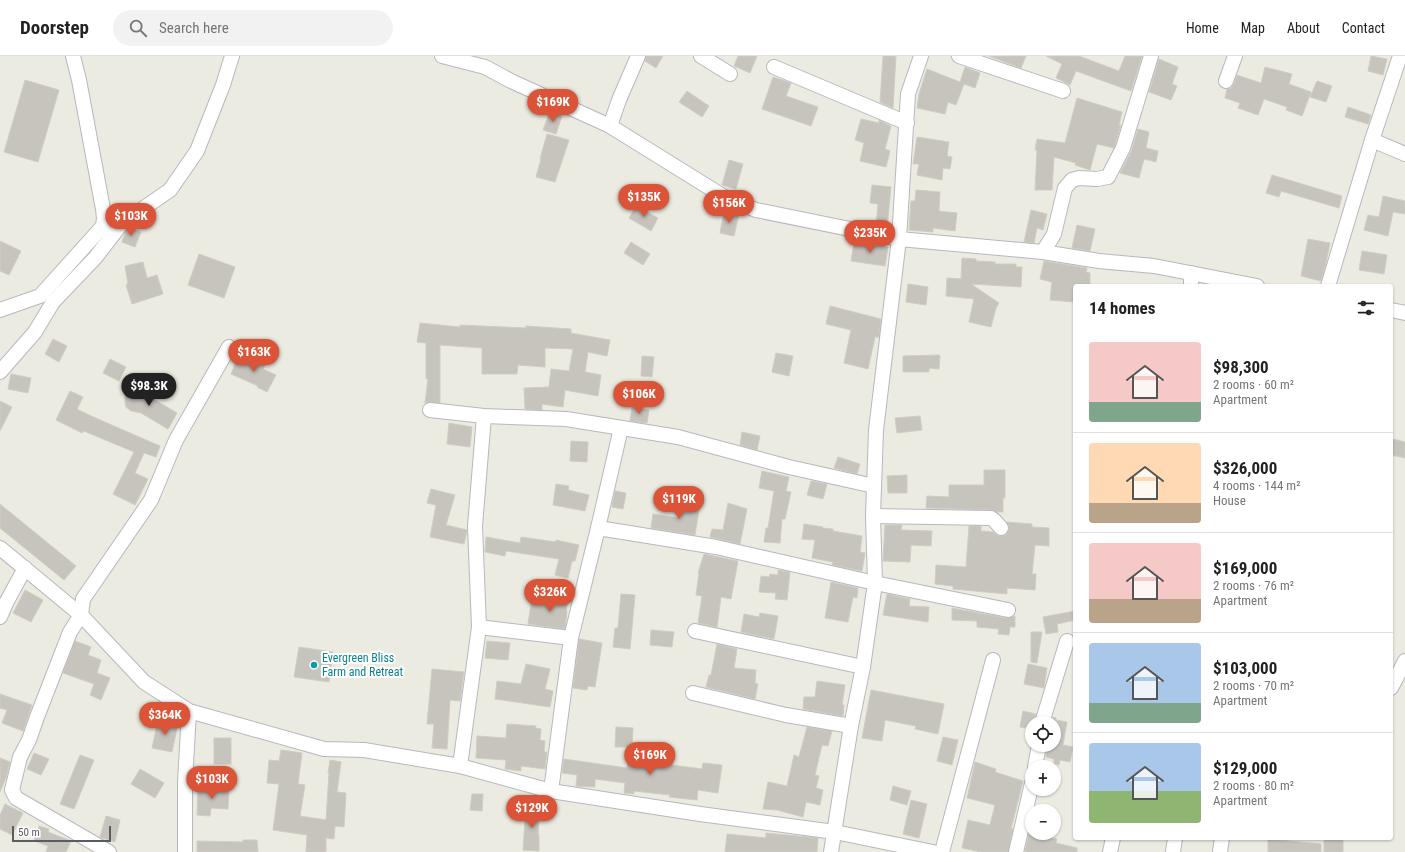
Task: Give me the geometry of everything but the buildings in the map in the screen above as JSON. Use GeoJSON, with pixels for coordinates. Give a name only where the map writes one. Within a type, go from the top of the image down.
{"type":"FeatureCollection","features":[{"type":"Feature","properties":{"kind":"street"},"geometry":{"type":"LineString","coordinates":[[0,310],[40,296],[102,226],[104,218],[103,209],[79,80],[73,56]]}},
{"type":"Feature","properties":{"kind":"street"},"geometry":{"type":"LineString","coordinates":[[0,372],[35,332],[53,302],[94,258],[122,224],[170,190],[197,151],[223,85],[232,56]]}},
{"type":"Feature","properties":{"kind":"street"},"geometry":{"type":"LineString","coordinates":[[442,56],[485,67],[511,81],[610,126],[726,198],[756,210],[899,239],[1043,252],[1099,261],[1154,266],[1191,280],[1235,284]]}},
{"type":"Feature","properties":{"kind":"street"},"geometry":{"type":"LineString","coordinates":[[610,126],[619,100],[638,56]]}},
{"type":"Feature","properties":{"kind":"street"},"geometry":{"type":"LineString","coordinates":[[701,56],[730,74]]}},
{"type":"Feature","properties":{"kind":"street"},"geometry":{"type":"LineString","coordinates":[[831,852],[851,726],[863,667],[875,583],[873,516],[876,430],[899,239],[908,94],[921,56]]}},
{"type":"Feature","properties":{"kind":"street"},"geometry":{"type":"LineString","coordinates":[[959,56],[1063,91]]}},
{"type":"Feature","properties":{"kind":"street"},"geometry":{"type":"LineString","coordinates":[[1043,252],[1054,234],[1065,188],[1072,180],[1079,178],[1097,179],[1108,177],[1123,148],[1151,56]]}},
{"type":"Feature","properties":{"kind":"street"},"geometry":{"type":"LineString","coordinates":[[1226,81],[1235,56]]}},
{"type":"Feature","properties":{"kind":"street"},"geometry":{"type":"LineString","coordinates":[[1329,284],[1372,140],[1400,56]]}},
{"type":"Feature","properties":{"kind":"street"},"geometry":{"type":"LineString","coordinates":[[774,67],[907,123]]}},
{"type":"Feature","properties":{"kind":"street"},"geometry":{"type":"LineString","coordinates":[[1372,140],[1405,154]]}},
{"type":"Feature","properties":{"kind":"street"},"geometry":{"type":"LineString","coordinates":[[1393,310],[1405,313]]}},
{"type":"Feature","properties":{"kind":"street"},"geometry":{"type":"LineString","coordinates":[[109,852],[16,798],[12,790],[20,757],[29,740],[70,632],[82,615],[83,599],[151,500],[176,440],[228,347]]}},
{"type":"Feature","properties":{"kind":"street"},"geometry":{"type":"LineString","coordinates":[[430,410],[484,416],[566,419],[678,437],[789,467],[874,486]]}},
{"type":"Feature","properties":{"kind":"street"},"geometry":{"type":"LineString","coordinates":[[460,766],[478,627],[475,526],[484,416]]}},
{"type":"Feature","properties":{"kind":"street"},"geometry":{"type":"LineString","coordinates":[[551,791],[571,638],[621,428]]}},
{"type":"Feature","properties":{"kind":"street"},"geometry":{"type":"LineString","coordinates":[[873,516],[991,518],[1001,528]]}},
{"type":"Feature","properties":{"kind":"street"},"geometry":{"type":"LineString","coordinates":[[598,528],[716,547],[875,583],[1008,610]]}},
{"type":"Feature","properties":{"kind":"street"},"geometry":{"type":"LineString","coordinates":[[0,548],[82,615],[144,682],[189,711],[324,749],[364,750],[460,766],[551,791],[700,814],[835,832],[933,852]]}},
{"type":"Feature","properties":{"kind":"street"},"geometry":{"type":"LineString","coordinates":[[0,617],[25,568]]}},
{"type":"Feature","properties":{"kind":"street"},"geometry":{"type":"LineString","coordinates":[[478,627],[571,638]]}},
{"type":"Feature","properties":{"kind":"street"},"geometry":{"type":"LineString","coordinates":[[695,632],[863,667]]}},
{"type":"Feature","properties":{"kind":"street"},"geometry":{"type":"LineString","coordinates":[[1044,716],[1067,641]]}},
{"type":"Feature","properties":{"kind":"street"},"geometry":{"type":"LineString","coordinates":[[942,852],[993,660]]}},
{"type":"Feature","properties":{"kind":"street"},"geometry":{"type":"LineString","coordinates":[[1393,684],[1405,661]]}},
{"type":"Feature","properties":{"kind":"street"},"geometry":{"type":"LineString","coordinates":[[693,693],[786,715],[851,726]]}},
{"type":"Feature","properties":{"kind":"street"},"geometry":{"type":"LineString","coordinates":[[185,852],[185,782],[189,711]]}},
{"type":"Feature","properties":{"kind":"street"},"geometry":{"type":"LineString","coordinates":[[1016,852],[1029,796]]}},
{"type":"Feature","properties":{"kind":"street"},"geometry":{"type":"LineString","coordinates":[[1110,852],[1112,840]]}},
{"type":"Feature","properties":{"kind":"street"},"geometry":{"type":"LineString","coordinates":[[1173,852],[1175,840]]}},
{"type":"Feature","properties":{"kind":"street"},"geometry":{"type":"LineString","coordinates":[[1220,852],[1222,840]]}},
{"type":"Feature","properties":{"kind":"place","name":"Evergreen Bliss Farm and Retreat"},"geometry":{"type":"Point","coordinates":[314,665]}}]}
